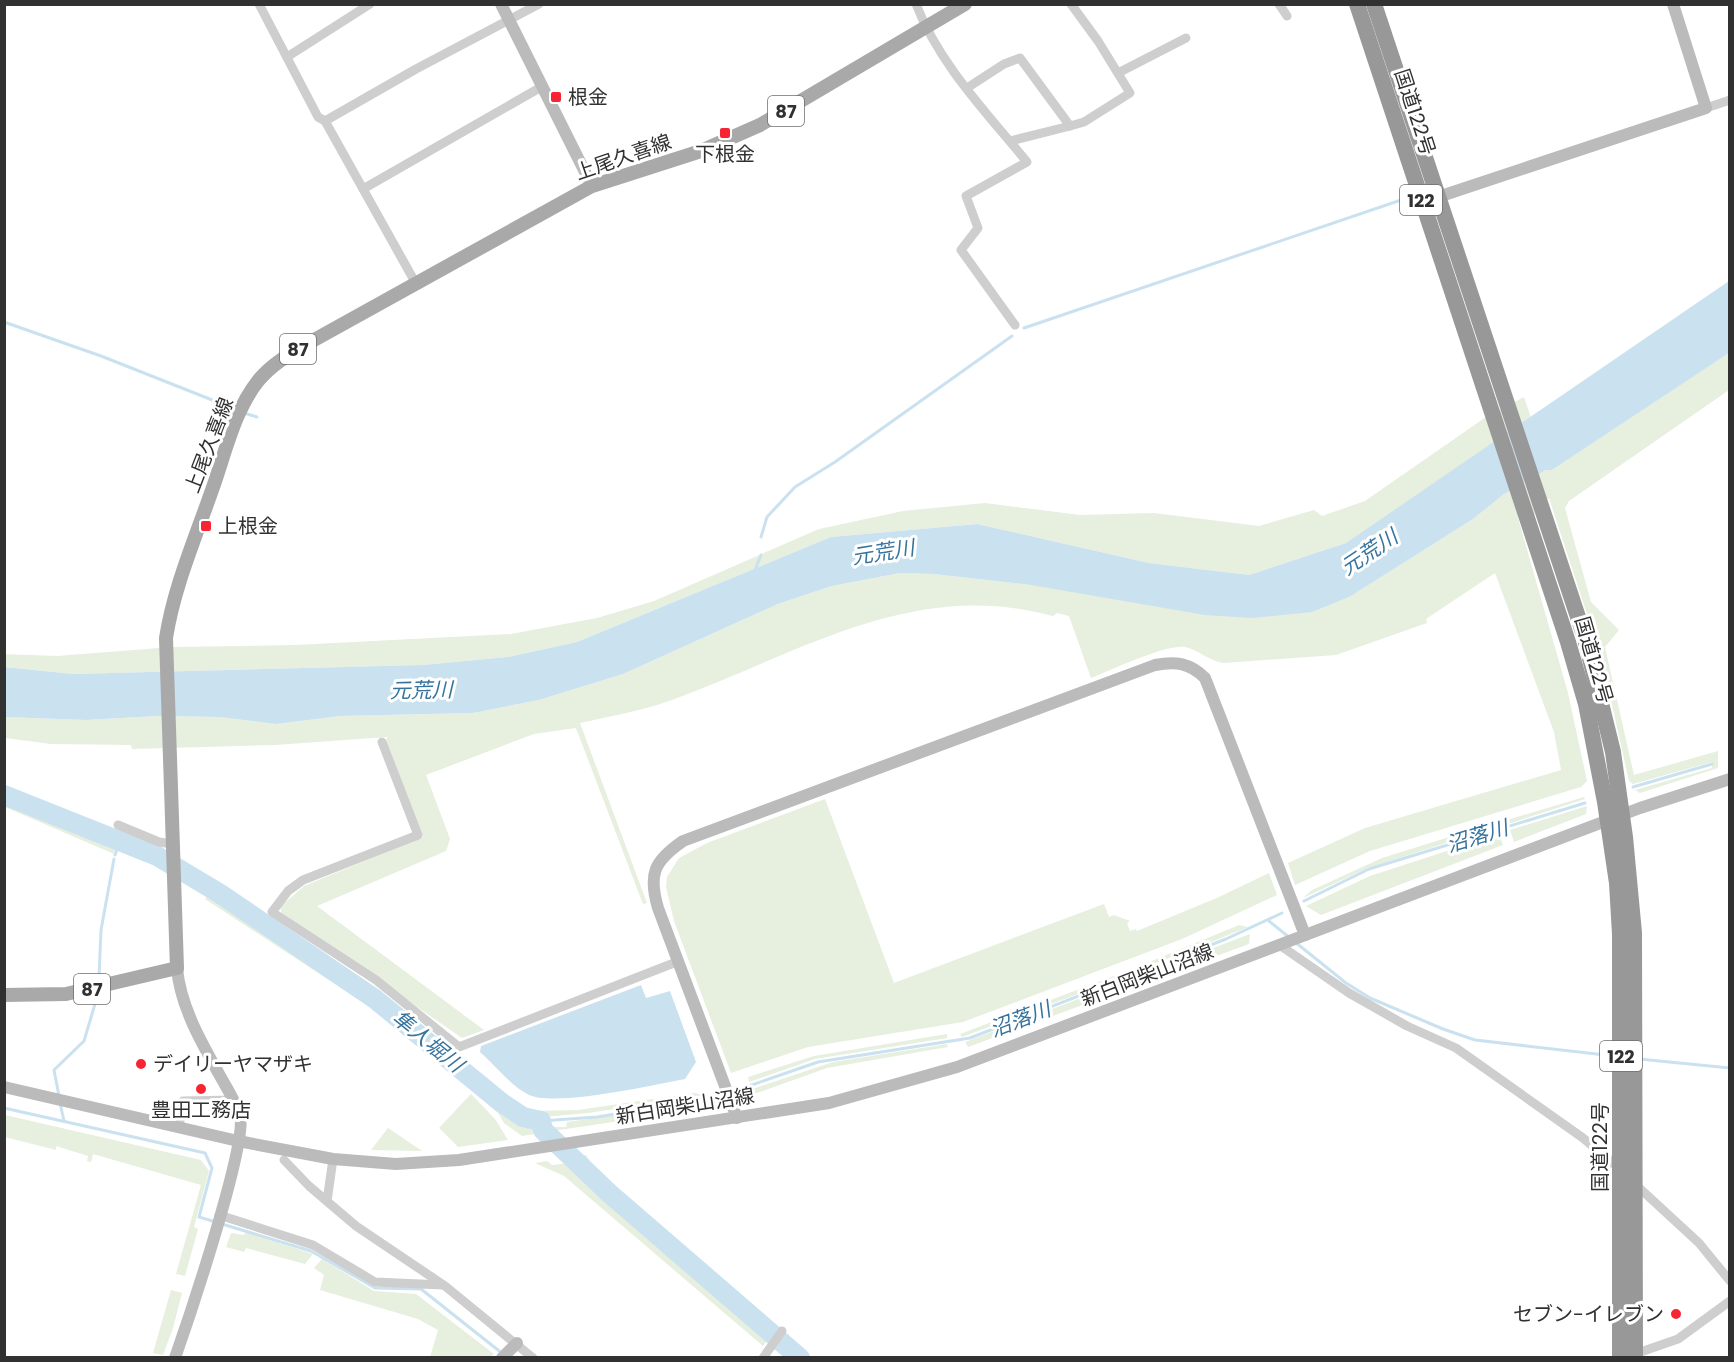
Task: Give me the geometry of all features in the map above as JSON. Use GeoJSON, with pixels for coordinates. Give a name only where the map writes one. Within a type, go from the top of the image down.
{"type":"FeatureCollection","features":[{"type":"Feature","properties":{"kind":"highway","name":"国道122号"},"geometry":{"type":"LineString","coordinates":[[1357,4],[1422,202],[1495,389]]}},
{"type":"Feature","properties":{"kind":"highway","name":"国道122号"},"geometry":{"type":"LineString","coordinates":[[1374,4],[1439,197],[1495,389],[1535,513],[1585,638],[1612,752],[1620,934],[1621,1170],[1629,1356]]}},
{"type":"Feature","properties":{"kind":"highway","name":"国道122号"},"geometry":{"type":"LineString","coordinates":[[1616,818],[1630,881],[1635,969],[1635,1184],[1629,1356]]}},
{"type":"Feature","properties":{"kind":"main road","name":"上尾久喜線"},"geometry":{"type":"LineString","coordinates":[[177,968],[166,650],[172,606],[240,413],[249,393],[259,380],[285,357],[415,282],[592,186],[701,151],[760,125],[965,4]]}},
{"type":"Feature","properties":{"kind":"main road","name":"87"},"geometry":{"type":"LineString","coordinates":[[4,995],[66,994],[177,968]]}},
{"type":"Feature","properties":{"kind":"street"},"geometry":{"type":"LineString","coordinates":[[259,4],[318,117],[325,121],[415,282]]}},
{"type":"Feature","properties":{"kind":"street"},"geometry":{"type":"LineString","coordinates":[[287,57],[370,4]]}},
{"type":"Feature","properties":{"kind":"street"},"geometry":{"type":"LineString","coordinates":[[501,4],[592,186]]}},
{"type":"Feature","properties":{"kind":"street"},"geometry":{"type":"LineString","coordinates":[[325,121],[538,4]]}},
{"type":"Feature","properties":{"kind":"street"},"geometry":{"type":"LineString","coordinates":[[916,4],[925,28],[967,88],[1027,162],[966,196],[978,228],[961,250],[1015,325]]}},
{"type":"Feature","properties":{"kind":"street"},"geometry":{"type":"LineString","coordinates":[[1010,141],[1084,122],[1130,93],[1071,4]]}},
{"type":"Feature","properties":{"kind":"street"},"geometry":{"type":"LineString","coordinates":[[1279,4],[1287,16]]}},
{"type":"Feature","properties":{"kind":"street"},"geometry":{"type":"LineString","coordinates":[[1672,4],[1706,108]]}},
{"type":"Feature","properties":{"kind":"street"},"geometry":{"type":"LineString","coordinates":[[1118,73],[1186,38]]}},
{"type":"Feature","properties":{"kind":"street"},"geometry":{"type":"LineString","coordinates":[[967,88],[1004,64],[1020,58],[1070,126]]}},
{"type":"Feature","properties":{"kind":"street"},"geometry":{"type":"LineString","coordinates":[[363,189],[543,86]]}},
{"type":"Feature","properties":{"kind":"street"},"geometry":{"type":"LineString","coordinates":[[1422,202],[1730,100]]}},
{"type":"Feature","properties":{"kind":"street"},"geometry":{"type":"LineString","coordinates":[[737,1118],[658,908],[653,882],[658,862],[683,841],[1155,665],[1169,662],[1193,667],[1205,678],[1213,693],[1305,935]]}},
{"type":"Feature","properties":{"kind":"street"},"geometry":{"type":"LineString","coordinates":[[382,742],[418,834],[303,880],[288,891],[272,912],[376,980],[459,1047],[679,961]]}},
{"type":"Feature","properties":{"kind":"street","name":"新白岡柴山沼線"},"geometry":{"type":"LineString","coordinates":[[333,1159],[425,1164],[829,1104],[902,1085],[957,1067],[1281,946],[1688,791],[1730,779]]}},
{"type":"Feature","properties":{"kind":"street"},"geometry":{"type":"LineString","coordinates":[[118,825],[172,848]]}},
{"type":"Feature","properties":{"kind":"street"},"geometry":{"type":"LineString","coordinates":[[1281,946],[1359,999],[1407,1026],[1456,1048],[1583,1138],[1699,1243],[1730,1281]]}},
{"type":"Feature","properties":{"kind":"street"},"geometry":{"type":"LineString","coordinates":[[175,1358],[219,1215],[238,1141],[241,1119],[182,994],[177,968]]}},
{"type":"Feature","properties":{"kind":"street"},"geometry":{"type":"LineString","coordinates":[[4,1087],[238,1141],[333,1159],[327,1201]]}},
{"type":"Feature","properties":{"kind":"street"},"geometry":{"type":"LineString","coordinates":[[178,1127],[183,1101],[233,1100]]}},
{"type":"Feature","properties":{"kind":"street"},"geometry":{"type":"LineString","coordinates":[[284,1160],[356,1226],[446,1286],[533,1358]]}},
{"type":"Feature","properties":{"kind":"street"},"geometry":{"type":"LineString","coordinates":[[219,1215],[313,1245],[375,1282],[446,1286]]}},
{"type":"Feature","properties":{"kind":"street"},"geometry":{"type":"LineString","coordinates":[[1629,1356],[1678,1339],[1730,1301]]}},
{"type":"Feature","properties":{"kind":"street"},"geometry":{"type":"LineString","coordinates":[[764,1358],[769,1346],[782,1331]]}},
{"type":"Feature","properties":{"kind":"street"},"geometry":{"type":"LineString","coordinates":[[502,1358],[517,1343]]}},
{"type":"Feature","properties":{"kind":"green space"},"geometry":{"type":"Polygon","coordinates":[[[1729,353],[1729,390],[1569,501],[1565,508],[1591,602],[1619,630],[1605,647],[1634,775],[1718,751],[1718,768],[1640,793],[1635,790],[1712,768],[1712,762],[1633,784],[1629,781],[1602,660],[1549,498],[1535,507],[1535,516],[1531,509],[1518,518],[1568,693],[1587,781],[1581,787],[1370,851],[1295,885],[1288,863],[1365,828],[1561,770],[1554,732],[1495,573],[1426,619],[1427,623],[1336,655],[1223,663],[1190,648],[1176,647],[1152,653],[1091,678],[1069,616],[1057,613],[1053,616],[1002,607],[952,606],[905,613],[858,626],[812,643],[661,704],[580,723],[647,903],[643,904],[576,728],[534,734],[426,775],[450,839],[446,851],[317,906],[484,1030],[462,1038],[282,913],[280,907],[304,886],[423,837],[386,742],[387,737],[275,745],[132,749],[131,745],[51,744],[5,738],[5,717],[86,720],[158,716],[219,717],[276,724],[340,716],[473,713],[539,700],[623,674],[778,604],[832,586],[900,573],[933,574],[1031,585],[1351,596],[1473,519],[1504,494],[1546,470],[1552,470],[1729,353]]]}},
{"type":"Feature","properties":{"kind":"green space"},"geometry":{"type":"Polygon","coordinates":[[[1524,397],[1531,418],[1346,543],[1249,575],[1149,563],[977,524],[831,537],[577,642],[508,657],[422,665],[73,674],[5,667],[4,654],[57,656],[172,647],[295,645],[511,634],[597,618],[654,601],[819,529],[903,511],[985,503],[1080,515],[1154,513],[1259,526],[1314,510],[1322,516],[1365,501],[1483,419],[1524,397]]]}},
{"type":"Feature","properties":{"kind":"green space"},"geometry":{"type":"Polygon","coordinates":[[[1584,797],[1585,799],[1508,824],[1507,820],[1584,797]]]}},
{"type":"Feature","properties":{"kind":"green space"},"geometry":{"type":"Polygon","coordinates":[[[825,799],[894,983],[1104,904],[1109,917],[1114,915],[1130,921],[1127,923],[1130,931],[1136,929],[1137,931],[1219,897],[1269,873],[1277,895],[1182,939],[963,1022],[808,1047],[731,1073],[674,921],[666,887],[667,877],[679,858],[707,843],[825,799]]]}},
{"type":"Feature","properties":{"kind":"green space"},"geometry":{"type":"Polygon","coordinates":[[[4,801],[112,847],[115,850],[114,854],[5,807],[4,801]]]}},
{"type":"Feature","properties":{"kind":"green space"},"geometry":{"type":"Polygon","coordinates":[[[1587,806],[1586,814],[1514,842],[1510,830],[1587,806]]]}},
{"type":"Feature","properties":{"kind":"green space"},"geometry":{"type":"Polygon","coordinates":[[[1491,824],[1496,827],[1368,868],[1303,898],[1312,890],[1382,858],[1491,824]]]}},
{"type":"Feature","properties":{"kind":"green space"},"geometry":{"type":"Polygon","coordinates":[[[1499,834],[1503,845],[1321,915],[1306,906],[1370,876],[1499,834]]]}},
{"type":"Feature","properties":{"kind":"green space"},"geometry":{"type":"Polygon","coordinates":[[[214,882],[369,983],[526,1111],[578,1110],[694,1093],[707,1095],[588,1113],[533,1118],[522,1115],[477,1080],[392,1006],[212,887],[214,882]]]}},
{"type":"Feature","properties":{"kind":"green space"},"geometry":{"type":"Polygon","coordinates":[[[207,895],[365,995],[422,1041],[497,1108],[522,1122],[536,1123],[541,1133],[522,1136],[504,1123],[498,1113],[434,1057],[373,1009],[205,899],[207,895]]]}},
{"type":"Feature","properties":{"kind":"green space"},"geometry":{"type":"Polygon","coordinates":[[[1239,925],[1248,927],[1132,974],[962,1037],[960,1034],[1130,970],[1239,925]]]}},
{"type":"Feature","properties":{"kind":"green space"},"geometry":{"type":"Polygon","coordinates":[[[1250,934],[1249,944],[968,1047],[965,1042],[1250,934]]]}},
{"type":"Feature","properties":{"kind":"green space"},"geometry":{"type":"Polygon","coordinates":[[[947,1034],[947,1038],[815,1059],[749,1082],[748,1077],[814,1056],[947,1034]]]}},
{"type":"Feature","properties":{"kind":"green space"},"geometry":{"type":"Polygon","coordinates":[[[947,1044],[948,1047],[827,1068],[754,1094],[752,1089],[833,1062],[947,1044]]]}},
{"type":"Feature","properties":{"kind":"green space"},"geometry":{"type":"Polygon","coordinates":[[[471,1094],[495,1119],[508,1140],[458,1147],[439,1128],[471,1094]]]}},
{"type":"Feature","properties":{"kind":"green space"},"geometry":{"type":"Polygon","coordinates":[[[711,1102],[708,1108],[552,1131],[549,1127],[566,1127],[567,1122],[711,1102]]]}},
{"type":"Feature","properties":{"kind":"green space"},"geometry":{"type":"Polygon","coordinates":[[[5,1115],[201,1160],[209,1171],[194,1227],[198,1229],[185,1276],[176,1274],[201,1185],[93,1154],[91,1162],[87,1161],[88,1156],[56,1146],[56,1150],[5,1137],[5,1115]]]}},
{"type":"Feature","properties":{"kind":"green space"},"geometry":{"type":"Polygon","coordinates":[[[388,1128],[422,1151],[371,1150],[388,1128]]]}},
{"type":"Feature","properties":{"kind":"green space"},"geometry":{"type":"Polygon","coordinates":[[[586,1155],[604,1182],[776,1327],[773,1331],[598,1179],[579,1156],[586,1155]]]}},
{"type":"Feature","properties":{"kind":"green space"},"geometry":{"type":"Polygon","coordinates":[[[547,1161],[552,1165],[570,1163],[770,1336],[763,1346],[564,1176],[535,1163],[547,1161]]]}},
{"type":"Feature","properties":{"kind":"green space"},"geometry":{"type":"Polygon","coordinates":[[[246,1232],[313,1254],[305,1264],[246,1248],[244,1252],[226,1247],[231,1233],[244,1235],[246,1232]]]}},
{"type":"Feature","properties":{"kind":"green space"},"geometry":{"type":"Polygon","coordinates":[[[322,1259],[374,1291],[416,1294],[494,1354],[490,1357],[430,1357],[438,1330],[418,1319],[320,1290],[324,1275],[314,1268],[322,1259]]]}},
{"type":"Feature","properties":{"kind":"green space"},"geometry":{"type":"Polygon","coordinates":[[[171,1290],[182,1293],[173,1328],[163,1355],[153,1353],[171,1290]]]}},
{"type":"Feature","properties":{"kind":"water","name":"元荒川"},"geometry":{"type":"Polygon","coordinates":[[[1729,281],[1729,353],[1552,470],[1546,470],[1504,494],[1473,519],[1351,596],[1312,612],[1253,618],[1205,615],[1031,585],[933,574],[900,573],[832,586],[778,604],[623,674],[539,700],[473,713],[340,716],[276,724],[219,717],[158,716],[86,720],[5,717],[5,667],[73,674],[422,665],[508,657],[577,642],[831,537],[977,524],[1149,563],[1249,575],[1346,543],[1729,281]]]}},
{"type":"Feature","properties":{"kind":"water"},"geometry":{"type":"Polygon","coordinates":[[[641,985],[646,998],[670,991],[696,1062],[685,1079],[605,1094],[542,1098],[529,1095],[516,1087],[480,1052],[481,1046],[641,985]]]}},
{"type":"Feature","properties":{"kind":"waterway"},"geometry":{"type":"LineString","coordinates":[[1024,328],[1407,198]]}},
{"type":"Feature","properties":{"kind":"waterway"},"geometry":{"type":"LineString","coordinates":[[4,322],[101,356],[235,409]]}},
{"type":"Feature","properties":{"kind":"waterway"},"geometry":{"type":"LineString","coordinates":[[761,537],[767,517],[795,487],[835,462],[1012,336]]}},
{"type":"Feature","properties":{"kind":"waterway"},"geometry":{"type":"LineString","coordinates":[[244,413],[257,417]]}},
{"type":"Feature","properties":{"kind":"waterway"},"geometry":{"type":"LineString","coordinates":[[755,570],[761,555]]}},
{"type":"Feature","properties":{"kind":"waterway","name":"沼落川"},"geometry":{"type":"LineString","coordinates":[[1633,787],[1712,764]]}},
{"type":"Feature","properties":{"kind":"waterway","name":"隼人堀川"},"geometry":{"type":"LineString","coordinates":[[4,795],[157,856],[219,893],[375,999],[502,1103],[523,1117],[541,1121],[543,1130],[609,1193],[800,1358]]}},
{"type":"Feature","properties":{"kind":"waterway","name":"沼落川"},"geometry":{"type":"LineString","coordinates":[[1304,901],[1369,869],[1585,803]]}},
{"type":"Feature","properties":{"kind":"waterway"},"geometry":{"type":"LineString","coordinates":[[115,855],[120,842]]}},
{"type":"Feature","properties":{"kind":"waterway"},"geometry":{"type":"LineString","coordinates":[[99,977],[101,930],[114,859]]}},
{"type":"Feature","properties":{"kind":"waterway","name":"沼落川"},"geometry":{"type":"LineString","coordinates":[[746,1087],[818,1062],[970,1038],[1226,939],[1282,913]]}},
{"type":"Feature","properties":{"kind":"waterway"},"geometry":{"type":"LineString","coordinates":[[1269,921],[1290,938]]}},
{"type":"Feature","properties":{"kind":"waterway"},"geometry":{"type":"LineString","coordinates":[[1295,942],[1346,983],[1370,998],[1443,1029],[1475,1040],[1614,1056]]}},
{"type":"Feature","properties":{"kind":"waterway"},"geometry":{"type":"LineString","coordinates":[[59,1096],[54,1070],[84,1041],[98,994]]}},
{"type":"Feature","properties":{"kind":"waterway"},"geometry":{"type":"LineString","coordinates":[[1639,1059],[1730,1068]]}},
{"type":"Feature","properties":{"kind":"waterway","name":"沼落川"},"geometry":{"type":"LineString","coordinates":[[541,1121],[597,1117],[703,1100]]}},
{"type":"Feature","properties":{"kind":"waterway"},"geometry":{"type":"LineString","coordinates":[[60,1103],[64,1121]]}},
{"type":"Feature","properties":{"kind":"waterway"},"geometry":{"type":"LineString","coordinates":[[4,1108],[205,1153],[212,1168],[199,1217],[216,1222]]}},
{"type":"Feature","properties":{"kind":"waterway"},"geometry":{"type":"LineString","coordinates":[[222,1224],[311,1251],[375,1288],[421,1289],[503,1354]]}},
{"type":"Feature","properties":{"kind":"place","name":"根金"},"geometry":{"type":"Point","coordinates":[556,97]}},
{"type":"Feature","properties":{"kind":"place","name":"下根金"},"geometry":{"type":"Point","coordinates":[725,133]}},
{"type":"Feature","properties":{"kind":"place","name":"上根金"},"geometry":{"type":"Point","coordinates":[206,526]}},
{"type":"Feature","properties":{"kind":"place","name":"デイリーヤマザキ"},"geometry":{"type":"Point","coordinates":[141,1064]}},
{"type":"Feature","properties":{"kind":"place","name":"豊田工務店"},"geometry":{"type":"Point","coordinates":[201,1089]}},
{"type":"Feature","properties":{"kind":"place","name":"セブン-イレブン"},"geometry":{"type":"Point","coordinates":[1676,1314]}}]}
